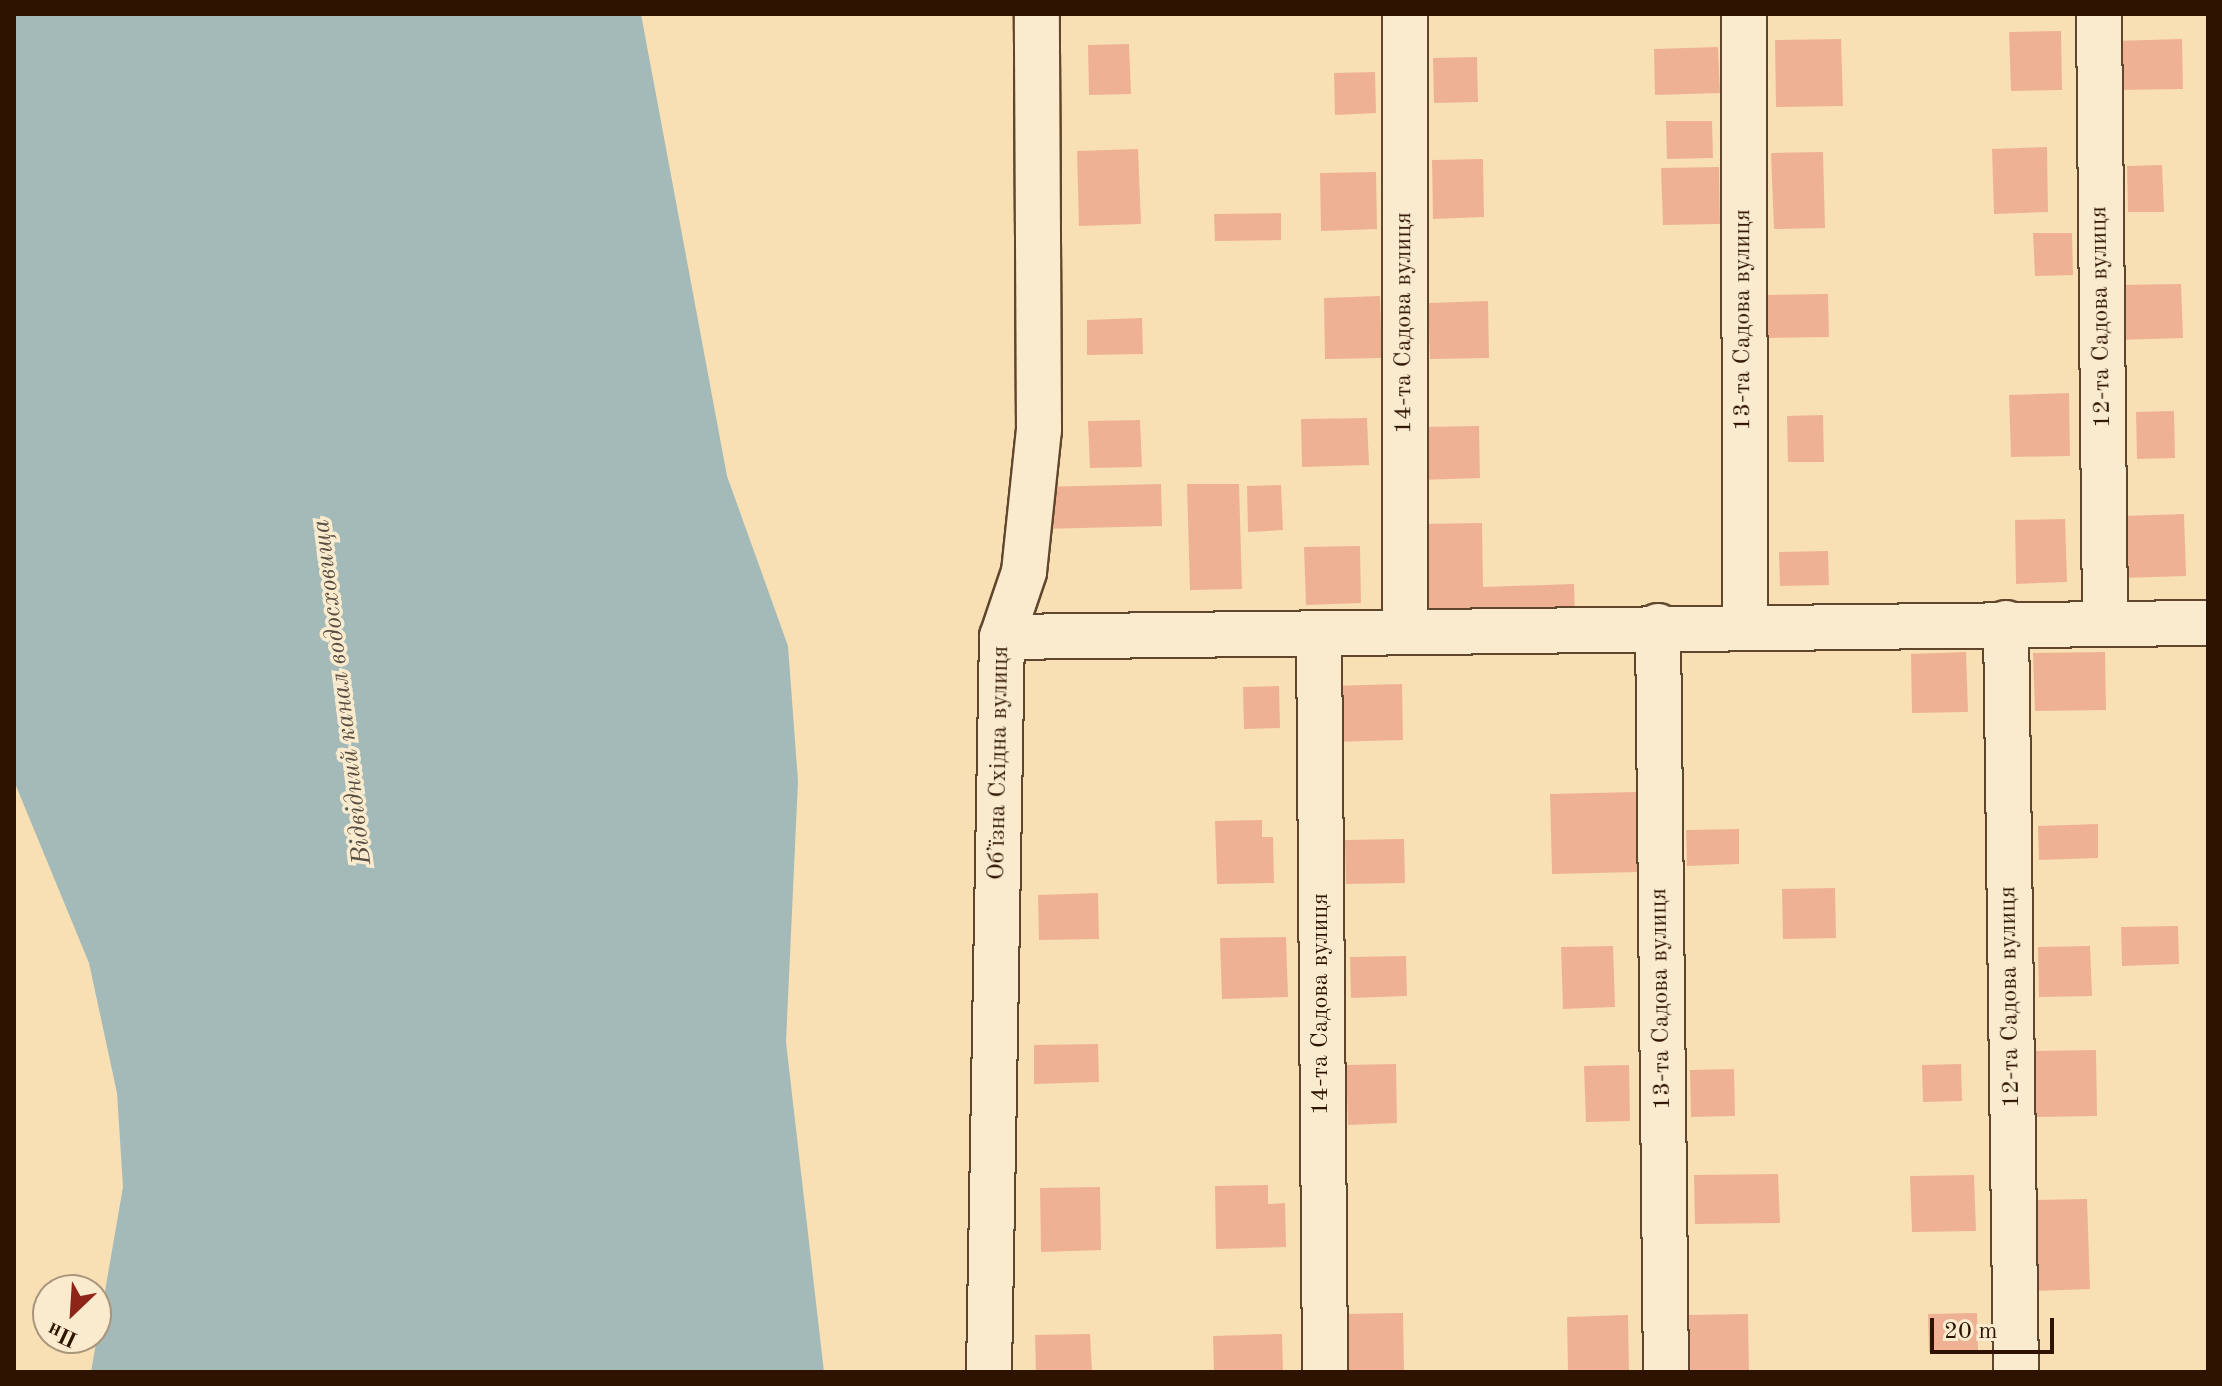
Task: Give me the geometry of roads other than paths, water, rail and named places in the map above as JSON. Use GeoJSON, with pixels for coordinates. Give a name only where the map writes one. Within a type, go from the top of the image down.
{"type":"FeatureCollection","features":[{"type":"Feature","properties":{"kind":"street","name":"Обʼїзна Східна вулиця"},"geometry":{"type":"LineString","coordinates":[[989,1372],[1002,637],[1024,572],[1039,430],[1037,14]]}},
{"type":"Feature","properties":{"kind":"street","name":"14-та Садова вулиця"},"geometry":{"type":"LineString","coordinates":[[1405,14],[1405,632]]}},
{"type":"Feature","properties":{"kind":"street","name":"13-та Садова вулиця"},"geometry":{"type":"LineString","coordinates":[[1744,14],[1745,626]]}},
{"type":"Feature","properties":{"kind":"street","name":"12-та Садова вулиця"},"geometry":{"type":"LineString","coordinates":[[2099,14],[2105,621]]}},
{"type":"Feature","properties":{"kind":"street"},"geometry":{"type":"LineString","coordinates":[[1002,637],[1319,635],[1658,626],[2105,621],[2208,623]]}},
{"type":"Feature","properties":{"kind":"street","name":"12-та Садова вулиця"},"geometry":{"type":"LineString","coordinates":[[2006,623],[2016,1372]]}},
{"type":"Feature","properties":{"kind":"street","name":"13-та Садова вулиця"},"geometry":{"type":"LineString","coordinates":[[1658,626],[1666,1372]]}},
{"type":"Feature","properties":{"kind":"street","name":"14-та Садова вулиця"},"geometry":{"type":"LineString","coordinates":[[1319,635],[1325,1372]]}},
{"type":"Feature","properties":{"kind":"water","name":"Відвідний канал водосховища"},"geometry":{"type":"Polygon","coordinates":[[[14,14],[641,14],[727,476],[788,646],[798,781],[786,1042],[824,1372],[91,1372],[94,1354],[112,1354],[112,1274],[108,1274],[123,1187],[117,1093],[89,963],[14,781],[14,14]]]}}]}
